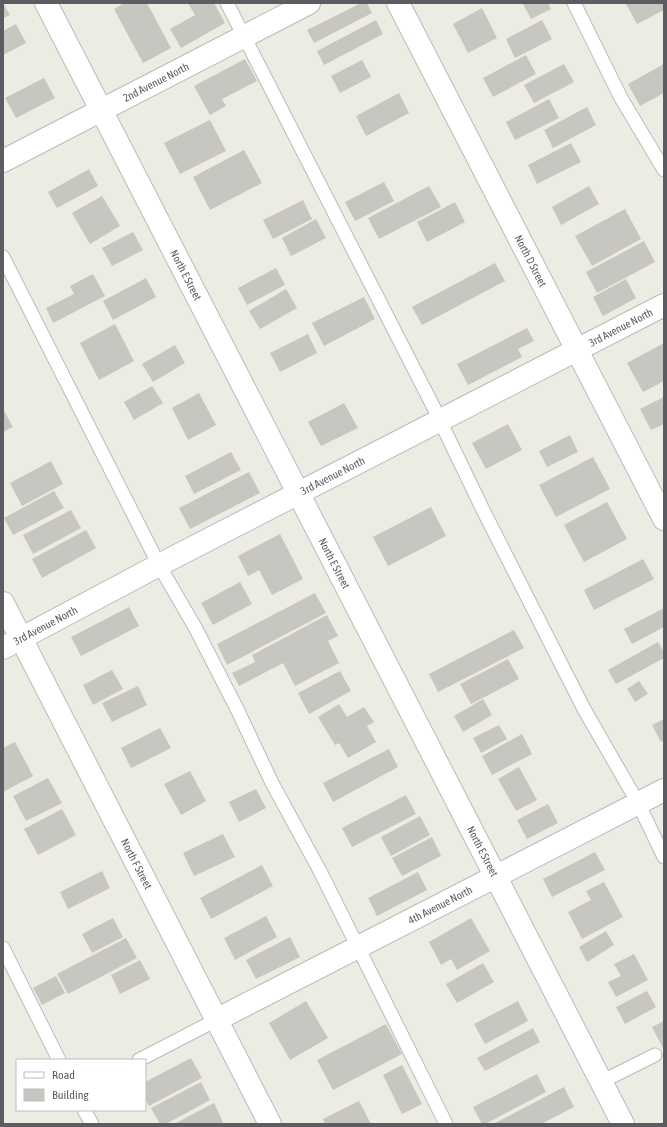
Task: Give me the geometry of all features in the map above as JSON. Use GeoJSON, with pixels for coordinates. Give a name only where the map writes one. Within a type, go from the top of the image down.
{"type":"FeatureCollection","features":[{"type":"Feature","properties":{"kind":"street","name":"North E Street"},"geometry":{"type":"LineString","coordinates":[[46,3],[622,1124]]}},
{"type":"Feature","properties":{"kind":"street","name":"2nd Avenue North"},"geometry":{"type":"LineString","coordinates":[[3,160],[309,3]]}},
{"type":"Feature","properties":{"kind":"street","name":"North D Street"},"geometry":{"type":"LineString","coordinates":[[398,3],[664,519]]}},
{"type":"Feature","properties":{"kind":"street","name":"3rd Avenue North"},"geometry":{"type":"LineString","coordinates":[[12,643],[664,305]]}},
{"type":"Feature","properties":{"kind":"street","name":"North F Street"},"geometry":{"type":"LineString","coordinates":[[3,603],[12,643],[216,1020],[270,1124]]}},
{"type":"Feature","properties":{"kind":"street","name":"4th Avenue North"},"geometry":{"type":"LineString","coordinates":[[216,1020],[664,790]]}},
{"type":"Feature","properties":{"kind":"lane"},"geometry":{"type":"LineString","coordinates":[[227,3],[440,420],[486,517],[584,710],[638,803],[664,857]]}},
{"type":"Feature","properties":{"kind":"lane"},"geometry":{"type":"LineString","coordinates":[[574,3],[621,98],[664,170]]}},
{"type":"Feature","properties":{"kind":"lane"},"geometry":{"type":"LineString","coordinates":[[3,257],[160,565],[238,711],[272,783],[320,871],[446,1124]]}},
{"type":"Feature","properties":{"kind":"lane"},"geometry":{"type":"LineString","coordinates":[[3,948],[58,1059]]}},
{"type":"Feature","properties":{"kind":"lane"},"geometry":{"type":"LineString","coordinates":[[141,1059],[216,1020]]}},
{"type":"Feature","properties":{"kind":"lane"},"geometry":{"type":"LineString","coordinates":[[601,1082],[655,1055]]}},
{"type":"Feature","properties":{"kind":"lane"},"geometry":{"type":"LineString","coordinates":[[85,1111],[92,1124]]}},
{"type":"Feature","properties":{"kind":"building"},"geometry":{"type":"Polygon","coordinates":[[[3,3],[10,15],[3,18],[3,3]]]}},
{"type":"Feature","properties":{"kind":"building"},"geometry":{"type":"Polygon","coordinates":[[[125,3],[147,3],[171,48],[143,63],[114,9],[125,3]]]}},
{"type":"Feature","properties":{"kind":"building"},"geometry":{"type":"Polygon","coordinates":[[[188,3],[214,3],[225,23],[181,48],[170,29],[195,15],[188,3]]]}},
{"type":"Feature","properties":{"kind":"building"},"geometry":{"type":"Polygon","coordinates":[[[361,3],[367,3],[372,13],[314,43],[307,30],[361,3]]]}},
{"type":"Feature","properties":{"kind":"building"},"geometry":{"type":"Polygon","coordinates":[[[548,3],[551,9],[531,19],[523,4],[548,3]]]}},
{"type":"Feature","properties":{"kind":"building"},"geometry":{"type":"Polygon","coordinates":[[[664,3],[664,10],[637,24],[626,4],[664,3]]]}},
{"type":"Feature","properties":{"kind":"building"},"geometry":{"type":"Polygon","coordinates":[[[482,8],[497,38],[468,53],[453,24],[482,8]]]}},
{"type":"Feature","properties":{"kind":"building"},"geometry":{"type":"Polygon","coordinates":[[[376,20],[383,34],[324,65],[317,51],[376,20]]]}},
{"type":"Feature","properties":{"kind":"building"},"geometry":{"type":"Polygon","coordinates":[[[542,20],[552,39],[515,58],[506,39],[542,20]]]}},
{"type":"Feature","properties":{"kind":"building"},"geometry":{"type":"Polygon","coordinates":[[[16,24],[26,43],[3,55],[3,31],[16,24]]]}},
{"type":"Feature","properties":{"kind":"building"},"geometry":{"type":"Polygon","coordinates":[[[526,55],[536,74],[493,97],[483,78],[526,55]]]}},
{"type":"Feature","properties":{"kind":"building"},"geometry":{"type":"Polygon","coordinates":[[[245,59],[257,81],[222,99],[226,106],[210,115],[194,86],[245,59]]]}},
{"type":"Feature","properties":{"kind":"building"},"geometry":{"type":"Polygon","coordinates":[[[362,60],[371,77],[340,93],[331,76],[362,60]]]}},
{"type":"Feature","properties":{"kind":"building"},"geometry":{"type":"Polygon","coordinates":[[[564,64],[574,82],[534,103],[524,85],[564,64]]]}},
{"type":"Feature","properties":{"kind":"building"},"geometry":{"type":"Polygon","coordinates":[[[664,64],[664,93],[640,106],[628,84],[664,64]]]}},
{"type":"Feature","properties":{"kind":"building"},"geometry":{"type":"Polygon","coordinates":[[[44,78],[55,98],[16,118],[5,98],[44,78]]]}},
{"type":"Feature","properties":{"kind":"building"},"geometry":{"type":"Polygon","coordinates":[[[399,93],[409,113],[366,136],[356,116],[399,93]]]}},
{"type":"Feature","properties":{"kind":"building"},"geometry":{"type":"Polygon","coordinates":[[[549,99],[559,118],[515,140],[506,122],[549,99]]]}},
{"type":"Feature","properties":{"kind":"building"},"geometry":{"type":"Polygon","coordinates":[[[587,107],[596,125],[553,148],[544,130],[587,107]]]}},
{"type":"Feature","properties":{"kind":"building"},"geometry":{"type":"Polygon","coordinates":[[[210,120],[226,151],[180,174],[164,143],[210,120]]]}},
{"type":"Feature","properties":{"kind":"building"},"geometry":{"type":"Polygon","coordinates":[[[571,143],[581,162],[537,184],[528,165],[571,143]]]}},
{"type":"Feature","properties":{"kind":"building"},"geometry":{"type":"Polygon","coordinates":[[[244,150],[262,183],[210,210],[193,177],[244,150]]]}},
{"type":"Feature","properties":{"kind":"building"},"geometry":{"type":"Polygon","coordinates":[[[89,169],[98,186],[57,208],[48,192],[89,169]]]}},
{"type":"Feature","properties":{"kind":"building"},"geometry":{"type":"Polygon","coordinates":[[[384,182],[394,201],[355,221],[345,202],[384,182]]]}},
{"type":"Feature","properties":{"kind":"building"},"geometry":{"type":"Polygon","coordinates":[[[429,186],[441,207],[379,239],[368,218],[429,186]]]}},
{"type":"Feature","properties":{"kind":"building"},"geometry":{"type":"Polygon","coordinates":[[[589,186],[599,204],[561,225],[552,207],[589,186]]]}},
{"type":"Feature","properties":{"kind":"building"},"geometry":{"type":"Polygon","coordinates":[[[102,196],[120,226],[90,244],[72,213],[102,196]]]}},
{"type":"Feature","properties":{"kind":"building"},"geometry":{"type":"Polygon","coordinates":[[[303,200],[312,219],[273,239],[263,220],[303,200]]]}},
{"type":"Feature","properties":{"kind":"building"},"geometry":{"type":"Polygon","coordinates":[[[455,202],[465,222],[427,242],[417,222],[455,202]]]}},
{"type":"Feature","properties":{"kind":"building"},"geometry":{"type":"Polygon","coordinates":[[[625,209],[641,239],[592,266],[575,236],[625,209]]]}},
{"type":"Feature","properties":{"kind":"building"},"geometry":{"type":"Polygon","coordinates":[[[316,219],[326,238],[291,256],[282,238],[316,219]]]}},
{"type":"Feature","properties":{"kind":"building"},"geometry":{"type":"Polygon","coordinates":[[[133,232],[143,250],[112,266],[102,248],[133,232]]]}},
{"type":"Feature","properties":{"kind":"building"},"geometry":{"type":"Polygon","coordinates":[[[644,241],[655,262],[597,293],[586,272],[644,241]]]}},
{"type":"Feature","properties":{"kind":"building"},"geometry":{"type":"Polygon","coordinates":[[[495,263],[505,281],[422,325],[412,307],[495,263]]]}},
{"type":"Feature","properties":{"kind":"building"},"geometry":{"type":"Polygon","coordinates":[[[276,268],[285,285],[247,305],[238,288],[276,268]]]}},
{"type":"Feature","properties":{"kind":"building"},"geometry":{"type":"Polygon","coordinates":[[[93,274],[105,296],[53,323],[46,308],[74,294],[70,286],[93,274]]]}},
{"type":"Feature","properties":{"kind":"building"},"geometry":{"type":"Polygon","coordinates":[[[146,278],[156,297],[113,320],[103,301],[146,278]]]}},
{"type":"Feature","properties":{"kind":"building"},"geometry":{"type":"Polygon","coordinates":[[[626,279],[636,298],[603,316],[593,297],[626,279]]]}},
{"type":"Feature","properties":{"kind":"building"},"geometry":{"type":"Polygon","coordinates":[[[286,289],[297,308],[260,329],[249,311],[286,289]]]}},
{"type":"Feature","properties":{"kind":"building"},"geometry":{"type":"Polygon","coordinates":[[[364,297],[375,319],[324,346],[312,323],[364,297]]]}},
{"type":"Feature","properties":{"kind":"building"},"geometry":{"type":"Polygon","coordinates":[[[115,324],[134,361],[99,380],[80,343],[115,324]]]}},
{"type":"Feature","properties":{"kind":"building"},"geometry":{"type":"Polygon","coordinates":[[[527,328],[534,341],[518,349],[522,357],[468,385],[457,364],[527,328]]]}},
{"type":"Feature","properties":{"kind":"building"},"geometry":{"type":"Polygon","coordinates":[[[308,334],[317,353],[280,372],[270,353],[308,334]]]}},
{"type":"Feature","properties":{"kind":"building"},"geometry":{"type":"Polygon","coordinates":[[[664,343],[664,381],[643,392],[627,363],[664,343]]]}},
{"type":"Feature","properties":{"kind":"building"},"geometry":{"type":"Polygon","coordinates":[[[175,345],[185,363],[153,382],[142,364],[175,345]]]}},
{"type":"Feature","properties":{"kind":"building"},"geometry":{"type":"Polygon","coordinates":[[[152,386],[163,403],[134,420],[124,402],[152,386]]]}},
{"type":"Feature","properties":{"kind":"building"},"geometry":{"type":"Polygon","coordinates":[[[199,393],[216,425],[188,440],[172,408],[199,393]]]}},
{"type":"Feature","properties":{"kind":"building"},"geometry":{"type":"Polygon","coordinates":[[[664,397],[664,424],[651,430],[640,409],[664,397]]]}},
{"type":"Feature","properties":{"kind":"building"},"geometry":{"type":"Polygon","coordinates":[[[344,403],[358,428],[321,446],[308,422],[344,403]]]}},
{"type":"Feature","properties":{"kind":"building"},"geometry":{"type":"Polygon","coordinates":[[[3,409],[13,427],[3,432],[3,409]]]}},
{"type":"Feature","properties":{"kind":"building"},"geometry":{"type":"Polygon","coordinates":[[[508,424],[522,450],[486,469],[472,443],[508,424]]]}},
{"type":"Feature","properties":{"kind":"building"},"geometry":{"type":"Polygon","coordinates":[[[570,435],[578,452],[547,467],[539,451],[570,435]]]}},
{"type":"Feature","properties":{"kind":"building"},"geometry":{"type":"Polygon","coordinates":[[[231,452],[241,470],[194,494],[185,476],[231,452]]]}},
{"type":"Feature","properties":{"kind":"building"},"geometry":{"type":"Polygon","coordinates":[[[593,457],[610,489],[556,517],[539,485],[593,457]]]}},
{"type":"Feature","properties":{"kind":"building"},"geometry":{"type":"Polygon","coordinates":[[[51,461],[63,484],[22,506],[10,483],[51,461]]]}},
{"type":"Feature","properties":{"kind":"building"},"geometry":{"type":"Polygon","coordinates":[[[249,472],[260,493],[190,529],[179,508],[249,472]]]}},
{"type":"Feature","properties":{"kind":"building"},"geometry":{"type":"Polygon","coordinates":[[[54,491],[64,508],[13,535],[4,518],[54,491]]]}},
{"type":"Feature","properties":{"kind":"building"},"geometry":{"type":"Polygon","coordinates":[[[607,502],[627,539],[584,562],[564,525],[607,502]]]}},
{"type":"Feature","properties":{"kind":"building"},"geometry":{"type":"Polygon","coordinates":[[[431,507],[446,536],[388,566],[373,537],[431,507]]]}},
{"type":"Feature","properties":{"kind":"building"},"geometry":{"type":"Polygon","coordinates":[[[71,510],[81,528],[33,554],[23,535],[71,510]]]}},
{"type":"Feature","properties":{"kind":"building"},"geometry":{"type":"Polygon","coordinates":[[[86,530],[96,548],[42,578],[32,559],[86,530]]]}},
{"type":"Feature","properties":{"kind":"building"},"geometry":{"type":"Polygon","coordinates":[[[280,534],[303,579],[272,595],[259,570],[248,576],[238,556],[280,534]]]}},
{"type":"Feature","properties":{"kind":"building"},"geometry":{"type":"Polygon","coordinates":[[[643,559],[654,579],[594,610],[584,590],[643,559]]]}},
{"type":"Feature","properties":{"kind":"building"},"geometry":{"type":"Polygon","coordinates":[[[240,582],[252,604],[213,625],[201,603],[240,582]]]}},
{"type":"Feature","properties":{"kind":"building"},"geometry":{"type":"Polygon","coordinates":[[[315,593],[326,613],[227,665],[217,644],[315,593]]]}},
{"type":"Feature","properties":{"kind":"building"},"geometry":{"type":"Polygon","coordinates":[[[129,607],[139,626],[81,656],[71,637],[129,607]]]}},
{"type":"Feature","properties":{"kind":"building"},"geometry":{"type":"Polygon","coordinates":[[[664,608],[664,627],[632,644],[624,629],[664,608]]]}},
{"type":"Feature","properties":{"kind":"building"},"geometry":{"type":"Polygon","coordinates":[[[327,615],[338,636],[328,641],[339,663],[295,686],[283,663],[239,686],[232,673],[255,662],[252,655],[327,615]]]}},
{"type":"Feature","properties":{"kind":"building"},"geometry":{"type":"Polygon","coordinates":[[[514,630],[524,648],[438,692],[429,674],[514,630]]]}},
{"type":"Feature","properties":{"kind":"building"},"geometry":{"type":"Polygon","coordinates":[[[658,642],[664,652],[664,658],[616,684],[608,670],[658,642]]]}},
{"type":"Feature","properties":{"kind":"building"},"geometry":{"type":"Polygon","coordinates":[[[508,659],[519,679],[471,704],[460,684],[508,659]]]}},
{"type":"Feature","properties":{"kind":"building"},"geometry":{"type":"Polygon","coordinates":[[[112,670],[123,689],[93,705],[83,685],[112,670]]]}},
{"type":"Feature","properties":{"kind":"building"},"geometry":{"type":"Polygon","coordinates":[[[340,671],[351,691],[309,714],[298,693],[340,671]]]}},
{"type":"Feature","properties":{"kind":"building"},"geometry":{"type":"Polygon","coordinates":[[[639,681],[648,694],[635,702],[627,689],[639,681]]]}},
{"type":"Feature","properties":{"kind":"building"},"geometry":{"type":"Polygon","coordinates":[[[138,686],[147,705],[112,722],[102,703],[138,686]]]}},
{"type":"Feature","properties":{"kind":"building"},"geometry":{"type":"Polygon","coordinates":[[[483,699],[492,715],[463,732],[454,716],[483,699]]]}},
{"type":"Feature","properties":{"kind":"building"},"geometry":{"type":"Polygon","coordinates":[[[339,704],[347,717],[364,707],[374,722],[367,726],[376,742],[348,758],[339,743],[335,745],[318,717],[339,704]]]}},
{"type":"Feature","properties":{"kind":"building"},"geometry":{"type":"Polygon","coordinates":[[[664,719],[664,740],[661,742],[652,725],[664,719]]]}},
{"type":"Feature","properties":{"kind":"building"},"geometry":{"type":"Polygon","coordinates":[[[499,725],[507,739],[481,753],[473,738],[499,725]]]}},
{"type":"Feature","properties":{"kind":"building"},"geometry":{"type":"Polygon","coordinates":[[[160,728],[171,748],[131,768],[121,748],[160,728]]]}},
{"type":"Feature","properties":{"kind":"building"},"geometry":{"type":"Polygon","coordinates":[[[522,734],[532,754],[492,775],[482,756],[522,734]]]}},
{"type":"Feature","properties":{"kind":"building"},"geometry":{"type":"Polygon","coordinates":[[[15,742],[33,776],[3,792],[3,748],[15,742]]]}},
{"type":"Feature","properties":{"kind":"building"},"geometry":{"type":"Polygon","coordinates":[[[389,749],[398,767],[333,802],[323,783],[389,749]]]}},
{"type":"Feature","properties":{"kind":"building"},"geometry":{"type":"Polygon","coordinates":[[[519,767],[537,800],[516,811],[498,779],[519,767]]]}},
{"type":"Feature","properties":{"kind":"building"},"geometry":{"type":"Polygon","coordinates":[[[190,771],[206,801],[181,815],[164,784],[190,771]]]}},
{"type":"Feature","properties":{"kind":"building"},"geometry":{"type":"Polygon","coordinates":[[[48,778],[62,803],[26,821],[13,796],[48,778]]]}},
{"type":"Feature","properties":{"kind":"building"},"geometry":{"type":"Polygon","coordinates":[[[256,789],[266,808],[239,822],[229,802],[256,789]]]}},
{"type":"Feature","properties":{"kind":"building"},"geometry":{"type":"Polygon","coordinates":[[[406,795],[416,814],[352,847],[342,828],[406,795]]]}},
{"type":"Feature","properties":{"kind":"building"},"geometry":{"type":"Polygon","coordinates":[[[548,804],[558,823],[527,839],[517,820],[548,804]]]}},
{"type":"Feature","properties":{"kind":"building"},"geometry":{"type":"Polygon","coordinates":[[[62,809],[76,835],[38,855],[24,829],[62,809]]]}},
{"type":"Feature","properties":{"kind":"building"},"geometry":{"type":"Polygon","coordinates":[[[420,816],[430,835],[391,856],[381,837],[420,816]]]}},
{"type":"Feature","properties":{"kind":"building"},"geometry":{"type":"Polygon","coordinates":[[[223,834],[235,857],[194,876],[183,853],[223,834]]]}},
{"type":"Feature","properties":{"kind":"building"},"geometry":{"type":"Polygon","coordinates":[[[432,837],[441,856],[402,876],[392,858],[432,837]]]}},
{"type":"Feature","properties":{"kind":"building"},"geometry":{"type":"Polygon","coordinates":[[[595,852],[605,870],[552,897],[543,879],[595,852]]]}},
{"type":"Feature","properties":{"kind":"building"},"geometry":{"type":"Polygon","coordinates":[[[262,865],[273,886],[211,919],[200,898],[262,865]]]}},
{"type":"Feature","properties":{"kind":"building"},"geometry":{"type":"Polygon","coordinates":[[[102,871],[110,888],[68,909],[60,892],[102,871]]]}},
{"type":"Feature","properties":{"kind":"building"},"geometry":{"type":"Polygon","coordinates":[[[418,872],[427,890],[377,916],[368,898],[418,872]]]}},
{"type":"Feature","properties":{"kind":"building"},"geometry":{"type":"Polygon","coordinates":[[[604,882],[623,917],[582,939],[568,912],[591,900],[586,891],[604,882]]]}},
{"type":"Feature","properties":{"kind":"building"},"geometry":{"type":"Polygon","coordinates":[[[266,916],[277,937],[235,960],[224,938],[266,916]]]}},
{"type":"Feature","properties":{"kind":"building"},"geometry":{"type":"Polygon","coordinates":[[[113,918],[123,937],[92,953],[82,934],[113,918]]]}},
{"type":"Feature","properties":{"kind":"building"},"geometry":{"type":"Polygon","coordinates":[[[471,918],[490,951],[457,970],[451,959],[441,965],[429,942],[471,918]]]}},
{"type":"Feature","properties":{"kind":"building"},"geometry":{"type":"Polygon","coordinates":[[[606,931],[614,945],[587,962],[579,947],[606,931]]]}},
{"type":"Feature","properties":{"kind":"building"},"geometry":{"type":"Polygon","coordinates":[[[290,937],[300,957],[256,979],[246,960],[290,937]]]}},
{"type":"Feature","properties":{"kind":"building"},"geometry":{"type":"Polygon","coordinates":[[[126,938],[137,958],[68,994],[57,974],[126,938]]]}},
{"type":"Feature","properties":{"kind":"building"},"geometry":{"type":"Polygon","coordinates":[[[634,954],[648,980],[616,997],[608,982],[621,976],[614,964],[634,954]]]}},
{"type":"Feature","properties":{"kind":"building"},"geometry":{"type":"Polygon","coordinates":[[[140,960],[150,979],[120,994],[111,975],[140,960]]]}},
{"type":"Feature","properties":{"kind":"building"},"geometry":{"type":"Polygon","coordinates":[[[483,963],[494,982],[457,1003],[446,984],[483,963]]]}},
{"type":"Feature","properties":{"kind":"building"},"geometry":{"type":"Polygon","coordinates":[[[56,976],[65,993],[42,1005],[33,988],[56,976]]]}},
{"type":"Feature","properties":{"kind":"building"},"geometry":{"type":"Polygon","coordinates":[[[647,991],[656,1007],[625,1024],[616,1007],[647,991]]]}},
{"type":"Feature","properties":{"kind":"building"},"geometry":{"type":"Polygon","coordinates":[[[306,1001],[328,1038],[290,1060],[269,1023],[306,1001]]]}},
{"type":"Feature","properties":{"kind":"building"},"geometry":{"type":"Polygon","coordinates":[[[518,1001],[528,1021],[485,1044],[474,1024],[518,1001]]]}},
{"type":"Feature","properties":{"kind":"building"},"geometry":{"type":"Polygon","coordinates":[[[664,1021],[664,1050],[652,1027],[664,1021]]]}},
{"type":"Feature","properties":{"kind":"building"},"geometry":{"type":"Polygon","coordinates":[[[386,1024],[402,1054],[333,1090],[317,1060],[386,1024]]]}},
{"type":"Feature","properties":{"kind":"building"},"geometry":{"type":"Polygon","coordinates":[[[533,1028],[540,1042],[485,1071],[477,1058],[533,1028]]]}},
{"type":"Feature","properties":{"kind":"building"},"geometry":{"type":"Polygon","coordinates":[[[191,1058],[202,1078],[149,1106],[146,1101],[146,1081],[191,1058]]]}},
{"type":"Feature","properties":{"kind":"building"},"geometry":{"type":"Polygon","coordinates":[[[402,1065],[422,1104],[402,1114],[383,1075],[402,1065]]]}},
{"type":"Feature","properties":{"kind":"building"},"geometry":{"type":"Polygon","coordinates":[[[537,1074],[546,1092],[485,1124],[482,1124],[473,1107],[537,1074]]]}},
{"type":"Feature","properties":{"kind":"building"},"geometry":{"type":"Polygon","coordinates":[[[201,1082],[210,1100],[166,1124],[160,1124],[151,1108],[201,1082]]]}},
{"type":"Feature","properties":{"kind":"building"},"geometry":{"type":"Polygon","coordinates":[[[564,1087],[574,1107],[541,1124],[493,1124],[564,1087]]]}},
{"type":"Feature","properties":{"kind":"building"},"geometry":{"type":"Polygon","coordinates":[[[359,1101],[371,1124],[325,1124],[323,1119],[359,1101]]]}},
{"type":"Feature","properties":{"kind":"building"},"geometry":{"type":"Polygon","coordinates":[[[214,1103],[223,1122],[220,1124],[174,1124],[214,1103]]]}}]}
